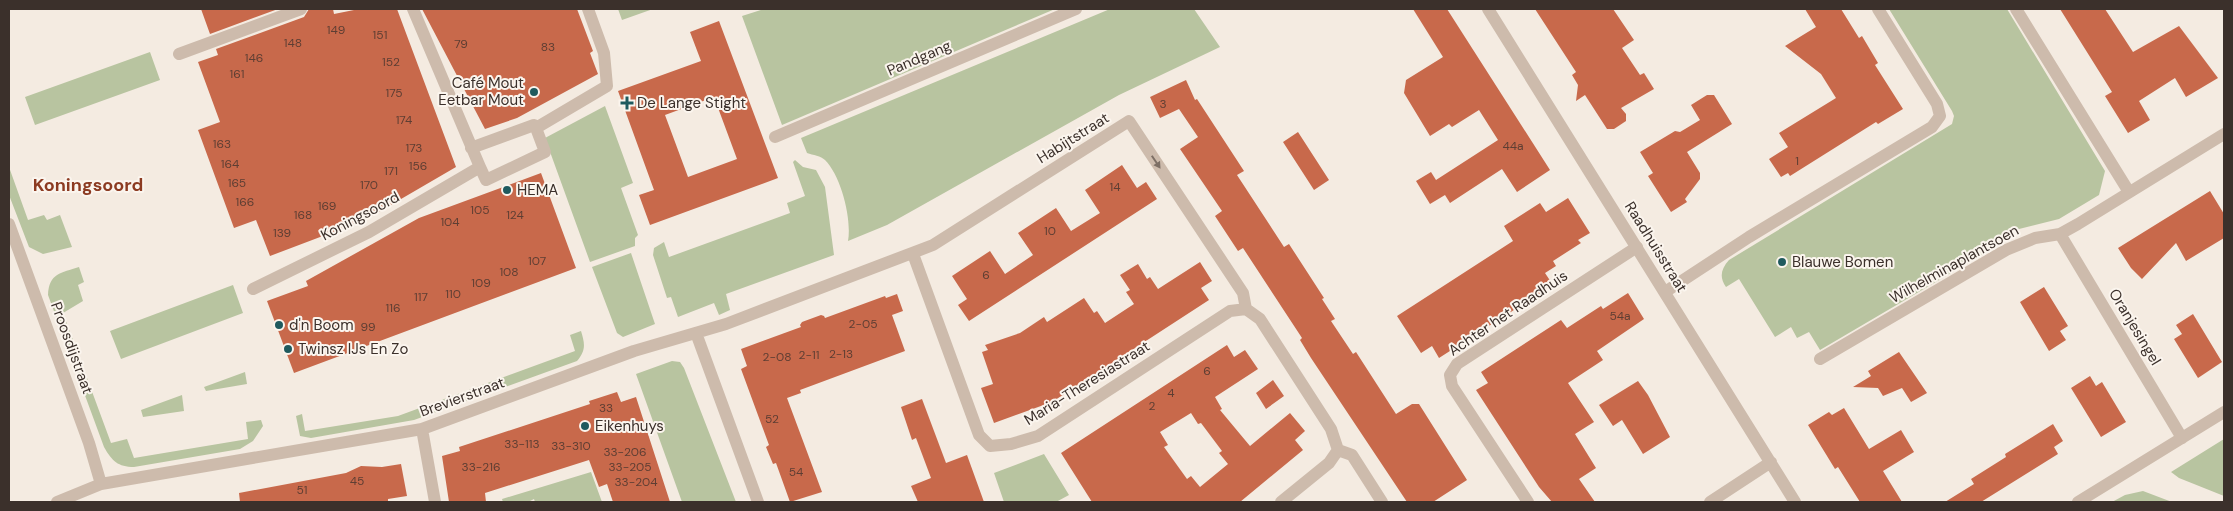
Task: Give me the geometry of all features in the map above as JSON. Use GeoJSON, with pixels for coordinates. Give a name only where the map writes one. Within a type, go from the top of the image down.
{"type":"FeatureCollection","features":[{"type":"Feature","properties":{"kind":"street"},"geometry":{"type":"LineString","coordinates":[[179,54],[301,9]]}},
{"type":"Feature","properties":{"kind":"street"},"geometry":{"type":"LineString","coordinates":[[413,9],[471,148],[486,180],[545,152],[534,124],[471,148]]}},
{"type":"Feature","properties":{"kind":"street"},"geometry":{"type":"LineString","coordinates":[[536,128],[607,86],[604,54],[588,9]]}},
{"type":"Feature","properties":{"kind":"street","name":"Pandgang"},"geometry":{"type":"LineString","coordinates":[[775,137],[1076,9]]}},
{"type":"Feature","properties":{"kind":"street","name":"Raadhuisstraat"},"geometry":{"type":"LineString","coordinates":[[1488,9],[1795,502]]}},
{"type":"Feature","properties":{"kind":"street"},"geometry":{"type":"LineString","coordinates":[[1665,292],[1749,237],[1932,127],[1940,116],[1937,104],[1878,9]]}},
{"type":"Feature","properties":{"kind":"street"},"geometry":{"type":"LineString","coordinates":[[2016,9],[2129,192]]}},
{"type":"Feature","properties":{"kind":"street","name":"Habijtstraat"},"geometry":{"type":"LineString","coordinates":[[696,333],[726,324],[933,246],[1129,121],[1243,293],[1246,309],[1260,319],[1326,421],[1331,429],[1338,450]]}},
{"type":"Feature","properties":{"kind":"street","name":"Wilhelminaplantsoen"},"geometry":{"type":"LineString","coordinates":[[1820,359],[2006,250],[2035,238],[2060,234],[2224,134]]}},
{"type":"Feature","properties":{"kind":"street","name":"Koningsoord"},"geometry":{"type":"LineString","coordinates":[[253,290],[369,232],[480,167]]}},
{"type":"Feature","properties":{"kind":"street","name":"Proosdijstraat"},"geometry":{"type":"LineString","coordinates":[[9,224],[89,443],[101,484]]}},
{"type":"Feature","properties":{"kind":"street","name":"Oranjesingel"},"geometry":{"type":"LineString","coordinates":[[2060,234],[2182,438]]}},
{"type":"Feature","properties":{"kind":"street","name":"Achter het Raadhuis"},"geometry":{"type":"LineString","coordinates":[[1528,502],[1452,386],[1450,374],[1457,364],[1637,247]]}},
{"type":"Feature","properties":{"kind":"street","name":"Maria-Theresiastraat"},"geometry":{"type":"LineString","coordinates":[[913,254],[979,435],[990,446],[1010,444],[1038,436],[1230,311],[1246,309]]}},
{"type":"Feature","properties":{"kind":"street"},"geometry":{"type":"LineString","coordinates":[[696,333],[758,502]]}},
{"type":"Feature","properties":{"kind":"street","name":"Brevierstraat"},"geometry":{"type":"LineString","coordinates":[[57,502],[101,484],[422,429],[634,351],[696,333]]}},
{"type":"Feature","properties":{"kind":"street"},"geometry":{"type":"LineString","coordinates":[[2078,502],[2224,412]]}},
{"type":"Feature","properties":{"kind":"street"},"geometry":{"type":"LineString","coordinates":[[422,429],[435,502]]}},
{"type":"Feature","properties":{"kind":"street"},"geometry":{"type":"LineString","coordinates":[[1281,502],[1329,463],[1338,450],[1352,455],[1382,502]]}},
{"type":"Feature","properties":{"kind":"street"},"geometry":{"type":"LineString","coordinates":[[1710,502],[1771,462]]}},
{"type":"Feature","properties":{"kind":"green space"},"geometry":{"type":"Polygon","coordinates":[[[618,9],[653,9],[622,20],[618,9]]]}},
{"type":"Feature","properties":{"kind":"green space"},"geometry":{"type":"Polygon","coordinates":[[[764,9],[1055,9],[782,125],[742,16],[764,9]]]}},
{"type":"Feature","properties":{"kind":"green space"},"geometry":{"type":"Polygon","coordinates":[[[1110,9],[1194,9],[1220,47],[1119,95],[887,225],[848,241],[847,210],[836,176],[823,159],[807,153],[801,138],[1110,9]]]}},
{"type":"Feature","properties":{"kind":"green space"},"geometry":{"type":"Polygon","coordinates":[[[1889,9],[2007,9],[2105,171],[2099,195],[2059,219],[2015,230],[1983,248],[1985,253],[1820,350],[1809,332],[1797,338],[1791,327],[1775,337],[1739,279],[1726,287],[1722,280],[1722,273],[1729,260],[1952,124],[1954,116],[1952,111],[1889,9]]]}},
{"type":"Feature","properties":{"kind":"green space"},"geometry":{"type":"Polygon","coordinates":[[[150,52],[160,80],[35,125],[25,97],[150,52]]]}},
{"type":"Feature","properties":{"kind":"green space"},"geometry":{"type":"Polygon","coordinates":[[[605,106],[633,183],[621,188],[638,235],[635,238],[635,246],[590,262],[545,138],[605,106]]]}},
{"type":"Feature","properties":{"kind":"green space"},"geometry":{"type":"Polygon","coordinates":[[[795,160],[803,167],[816,170],[825,187],[834,255],[726,294],[730,310],[719,315],[714,303],[678,317],[671,297],[667,298],[653,255],[654,248],[664,242],[669,257],[790,213],[787,203],[805,196],[793,162],[795,160]]]}},
{"type":"Feature","properties":{"kind":"green space"},"geometry":{"type":"Polygon","coordinates":[[[9,167],[28,220],[44,215],[47,220],[60,215],[72,247],[43,254],[29,247],[9,195],[9,167]]]}},
{"type":"Feature","properties":{"kind":"green space"},"geometry":{"type":"Polygon","coordinates":[[[631,253],[655,324],[623,337],[617,333],[592,267],[631,253]]]}},
{"type":"Feature","properties":{"kind":"green space"},"geometry":{"type":"Polygon","coordinates":[[[79,267],[84,282],[78,285],[83,301],[63,313],[111,443],[127,439],[134,458],[248,439],[246,422],[261,420],[263,426],[253,441],[240,449],[134,467],[124,466],[110,456],[104,447],[48,295],[51,282],[57,275],[79,267]]]}},
{"type":"Feature","properties":{"kind":"green space"},"geometry":{"type":"Polygon","coordinates":[[[233,285],[243,313],[121,359],[110,331],[233,285]]]}},
{"type":"Feature","properties":{"kind":"green space"},"geometry":{"type":"Polygon","coordinates":[[[581,331],[584,347],[577,361],[414,420],[311,438],[300,436],[296,416],[302,414],[305,431],[398,416],[575,351],[570,335],[581,331]]]}},
{"type":"Feature","properties":{"kind":"green space"},"geometry":{"type":"Polygon","coordinates":[[[672,361],[680,362],[684,368],[736,502],[682,502],[636,374],[672,361]]]}},
{"type":"Feature","properties":{"kind":"green space"},"geometry":{"type":"Polygon","coordinates":[[[245,372],[247,384],[206,391],[204,387],[245,372]]]}},
{"type":"Feature","properties":{"kind":"green space"},"geometry":{"type":"Polygon","coordinates":[[[182,395],[184,411],[143,417],[141,410],[182,395]]]}},
{"type":"Feature","properties":{"kind":"green space"},"geometry":{"type":"Polygon","coordinates":[[[2224,439],[2224,496],[2179,478],[2171,472],[2224,439]]]}},
{"type":"Feature","properties":{"kind":"green space"},"geometry":{"type":"Polygon","coordinates":[[[1044,454],[1069,495],[1056,502],[1004,502],[994,473],[1044,454]]]}},
{"type":"Feature","properties":{"kind":"green space"},"geometry":{"type":"Polygon","coordinates":[[[591,472],[602,502],[535,502],[534,499],[528,502],[503,502],[502,499],[591,472]]]}},
{"type":"Feature","properties":{"kind":"green space"},"geometry":{"type":"Polygon","coordinates":[[[2143,491],[2172,502],[2112,502],[2125,495],[2143,491]]]}},
{"type":"Feature","properties":{"kind":"building"},"geometry":{"type":"Polygon","coordinates":[[[201,9],[278,9],[210,34],[201,9]]]}},
{"type":"Feature","properties":{"kind":"building"},"geometry":{"type":"Polygon","coordinates":[[[309,9],[333,9],[334,14],[359,9],[397,9],[456,167],[365,220],[270,256],[256,220],[234,228],[198,130],[220,122],[198,62],[218,55],[216,49],[304,17],[309,9]]]}},
{"type":"Feature","properties":{"kind":"building"},"geometry":{"type":"Polygon","coordinates":[[[422,9],[577,9],[593,51],[590,53],[598,74],[517,118],[485,129],[422,9]]]}},
{"type":"Feature","properties":{"kind":"building"},"geometry":{"type":"Polygon","coordinates":[[[1413,9],[1447,9],[1550,170],[1517,192],[1502,169],[1450,203],[1445,195],[1430,204],[1416,181],[1431,172],[1436,180],[1498,140],[1479,110],[1452,127],[1449,124],[1430,136],[1404,93],[1406,80],[1443,57],[1413,9]]]}},
{"type":"Feature","properties":{"kind":"building"},"geometry":{"type":"Polygon","coordinates":[[[1535,9],[1613,9],[1634,40],[1622,48],[1640,75],[1644,73],[1654,89],[1621,108],[1626,114],[1626,121],[1614,129],[1607,129],[1585,95],[1576,101],[1578,85],[1572,75],[1576,72],[1535,9]]]}},
{"type":"Feature","properties":{"kind":"building"},"geometry":{"type":"Polygon","coordinates":[[[1805,9],[1841,9],[1859,38],[1862,36],[1878,63],[1875,65],[1903,109],[1878,124],[1876,122],[1790,176],[1788,173],[1781,177],[1769,159],[1788,147],[1779,133],[1836,98],[1821,74],[1785,46],[1816,27],[1805,9]]]}},
{"type":"Feature","properties":{"kind":"building"},"geometry":{"type":"Polygon","coordinates":[[[2060,9],[2105,9],[2133,52],[2179,26],[2218,78],[2186,97],[2175,78],[2139,101],[2150,120],[2128,133],[2105,96],[2112,92],[2060,9]]]}},
{"type":"Feature","properties":{"kind":"building"},"geometry":{"type":"Polygon","coordinates":[[[719,21],[778,178],[650,225],[639,195],[654,190],[618,91],[701,61],[690,32],[719,21]],[[714,97],[665,115],[688,177],[737,159],[714,97]]]}},
{"type":"Feature","properties":{"kind":"building"},"geometry":{"type":"Polygon","coordinates":[[[1186,80],[1195,100],[1197,99],[1244,171],[1237,175],[1284,247],[1289,244],[1324,298],[1322,299],[1335,319],[1331,321],[1353,354],[1356,352],[1396,414],[1412,404],[1419,404],[1467,480],[1433,502],[1407,502],[1311,358],[1300,340],[1302,338],[1243,248],[1238,251],[1215,216],[1222,211],[1180,149],[1198,137],[1179,109],[1160,118],[1150,97],[1186,80]]]}},
{"type":"Feature","properties":{"kind":"building"},"geometry":{"type":"Polygon","coordinates":[[[1707,95],[1714,95],[1732,124],[1687,152],[1700,173],[1700,179],[1685,199],[1687,202],[1671,212],[1648,176],[1653,173],[1640,152],[1675,131],[1680,132],[1700,120],[1691,105],[1707,95]]]}},
{"type":"Feature","properties":{"kind":"building"},"geometry":{"type":"Polygon","coordinates":[[[1298,132],[1329,180],[1314,190],[1283,142],[1298,132]]]}},
{"type":"Feature","properties":{"kind":"building"},"geometry":{"type":"Polygon","coordinates":[[[1122,165],[1137,188],[1146,182],[1157,199],[969,321],[958,305],[967,299],[952,276],[990,251],[1005,274],[1033,255],[1018,233],[1056,208],[1071,231],[1100,213],[1085,190],[1122,165]]]}},
{"type":"Feature","properties":{"kind":"building"},"geometry":{"type":"Polygon","coordinates":[[[541,173],[576,268],[294,373],[267,301],[308,286],[306,281],[419,218],[541,173]]]}},
{"type":"Feature","properties":{"kind":"building"},"geometry":{"type":"Polygon","coordinates":[[[2210,191],[2224,214],[2224,238],[2186,261],[2176,243],[2142,279],[2131,268],[2118,248],[2210,191]]]}},
{"type":"Feature","properties":{"kind":"building"},"geometry":{"type":"Polygon","coordinates":[[[1568,198],[1590,233],[1578,240],[1581,243],[1553,261],[1556,266],[1545,273],[1553,285],[1439,358],[1432,346],[1421,353],[1397,316],[1513,241],[1504,226],[1540,203],[1546,212],[1568,198]]]}},
{"type":"Feature","properties":{"kind":"building"},"geometry":{"type":"Polygon","coordinates":[[[1200,262],[1212,281],[1201,288],[1209,300],[1052,402],[994,423],[981,388],[993,384],[982,352],[988,350],[985,345],[1020,333],[1044,317],[1047,322],[1084,298],[1094,313],[1097,311],[1105,323],[1134,304],[1126,292],[1130,290],[1120,275],[1138,264],[1147,279],[1150,277],[1158,289],[1200,262]]]}},
{"type":"Feature","properties":{"kind":"building"},"geometry":{"type":"Polygon","coordinates":[[[2044,287],[2068,326],[2060,331],[2066,340],[2049,351],[2020,302],[2044,287]]]}},
{"type":"Feature","properties":{"kind":"building"},"geometry":{"type":"Polygon","coordinates":[[[1628,293],[1644,319],[1597,351],[1603,360],[1568,383],[1594,422],[1575,434],[1596,468],[1579,479],[1595,502],[1552,502],[1539,487],[1476,390],[1488,383],[1481,372],[1561,320],[1567,328],[1601,306],[1603,309],[1628,293]]]}},
{"type":"Feature","properties":{"kind":"building"},"geometry":{"type":"Polygon","coordinates":[[[897,294],[903,311],[892,315],[905,351],[800,390],[801,393],[787,398],[822,492],[790,502],[776,463],[773,464],[766,447],[769,445],[741,369],[747,366],[741,349],[801,327],[802,322],[821,315],[825,318],[885,296],[886,298],[897,294]]]}},
{"type":"Feature","properties":{"kind":"building"},"geometry":{"type":"Polygon","coordinates":[[[2193,314],[2222,362],[2198,378],[2174,339],[2182,334],[2176,325],[2193,314]]]}},
{"type":"Feature","properties":{"kind":"building"},"geometry":{"type":"Polygon","coordinates":[[[1227,345],[1234,357],[1245,350],[1258,369],[1215,397],[1222,409],[1220,410],[1250,446],[1290,413],[1305,431],[1295,440],[1303,450],[1240,502],[1092,502],[1061,453],[1227,345]],[[1191,413],[1160,432],[1168,445],[1164,447],[1187,479],[1191,476],[1200,487],[1228,464],[1219,453],[1222,451],[1201,423],[1198,424],[1191,413]]]}},
{"type":"Feature","properties":{"kind":"building"},"geometry":{"type":"Polygon","coordinates":[[[1899,352],[1927,393],[1911,402],[1902,388],[1883,396],[1878,388],[1853,387],[1871,376],[1868,371],[1899,352]]]}},
{"type":"Feature","properties":{"kind":"building"},"geometry":{"type":"Polygon","coordinates":[[[2090,376],[2096,386],[2102,382],[2126,422],[2101,437],[2071,388],[2090,376]]]}},
{"type":"Feature","properties":{"kind":"building"},"geometry":{"type":"Polygon","coordinates":[[[1273,380],[1284,396],[1266,409],[1256,393],[1273,380]]]}},
{"type":"Feature","properties":{"kind":"building"},"geometry":{"type":"Polygon","coordinates":[[[1638,381],[1648,395],[1670,437],[1643,454],[1622,420],[1613,426],[1599,405],[1638,381]]]}},
{"type":"Feature","properties":{"kind":"building","name":"Eikenhuys"},"geometry":{"type":"Polygon","coordinates":[[[617,392],[621,402],[636,397],[670,502],[613,502],[607,484],[599,487],[589,460],[485,493],[486,502],[449,502],[442,456],[460,451],[459,447],[590,404],[589,401],[617,392]]]}},
{"type":"Feature","properties":{"kind":"building"},"geometry":{"type":"Polygon","coordinates":[[[922,399],[946,463],[967,455],[984,502],[918,502],[911,486],[931,478],[916,438],[912,440],[901,407],[922,399]]]}},
{"type":"Feature","properties":{"kind":"building"},"geometry":{"type":"Polygon","coordinates":[[[1844,408],[1869,449],[1901,430],[1914,452],[1883,471],[1902,502],[1860,502],[1838,467],[1835,469],[1808,425],[1829,412],[1832,415],[1844,408]]]}},
{"type":"Feature","properties":{"kind":"building"},"geometry":{"type":"Polygon","coordinates":[[[2053,424],[2063,441],[2054,447],[2058,454],[1981,502],[1945,502],[1974,484],[1971,479],[2006,457],[2005,454],[2053,424]]]}},
{"type":"Feature","properties":{"kind":"building"},"geometry":{"type":"Polygon","coordinates":[[[401,464],[407,496],[388,499],[388,502],[240,502],[239,493],[346,473],[361,466],[382,467],[401,464]]]}},
{"type":"Feature","properties":{"kind":"place","name":"Café Mout Eetbar Mout"},"geometry":{"type":"Point","coordinates":[534,92]}},
{"type":"Feature","properties":{"kind":"place","name":"De Lange Stight"},"geometry":{"type":"Point","coordinates":[627,103]}},
{"type":"Feature","properties":{"kind":"place","name":"HEMA"},"geometry":{"type":"Point","coordinates":[507,190]}},
{"type":"Feature","properties":{"kind":"place","name":"Blauwe Bomen"},"geometry":{"type":"Point","coordinates":[1782,262]}},
{"type":"Feature","properties":{"kind":"place","name":"d'n Boom"},"geometry":{"type":"Point","coordinates":[279,325]}},
{"type":"Feature","properties":{"kind":"place","name":"Twinsz IJs En Zo"},"geometry":{"type":"Point","coordinates":[288,349]}},
{"type":"Feature","properties":{"kind":"place","name":"Eikenhuys"},"geometry":{"type":"Point","coordinates":[585,426]}},
{"type":"Feature","properties":{"kind":"district","name":"Koningsoord"},"geometry":{"type":"Point","coordinates":[88,185]}}]}
